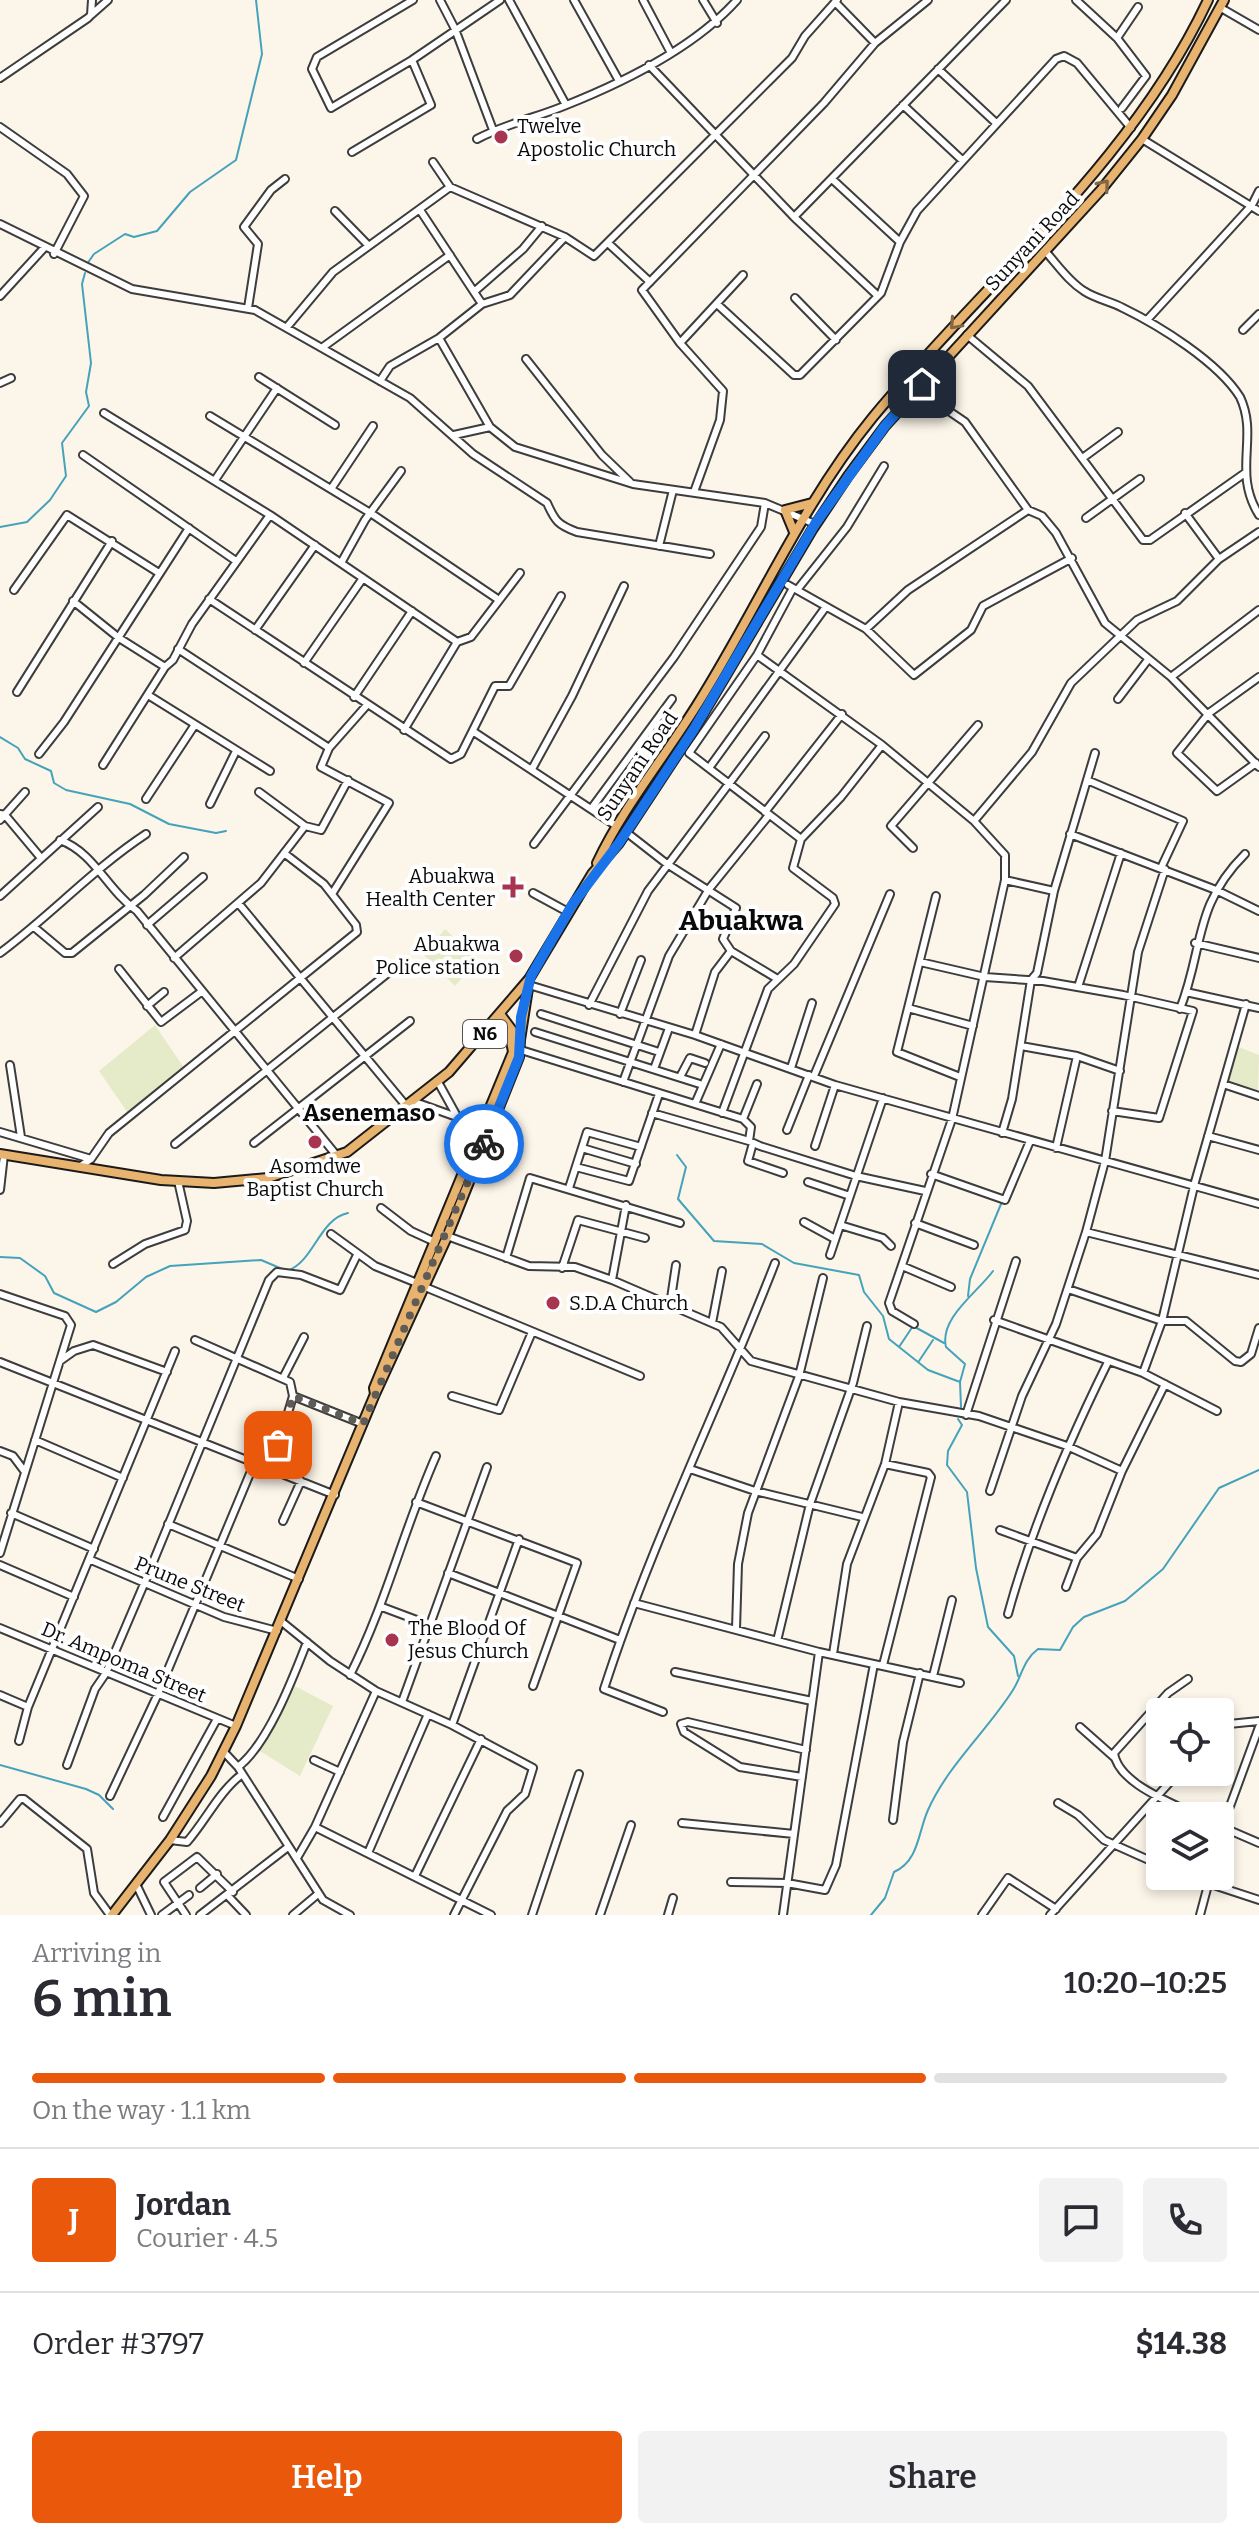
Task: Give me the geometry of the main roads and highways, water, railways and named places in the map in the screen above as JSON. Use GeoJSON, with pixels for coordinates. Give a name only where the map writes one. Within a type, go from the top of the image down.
{"type":"FeatureCollection","features":[{"type":"Feature","properties":{"kind":"main road"},"geometry":{"type":"LineString","coordinates":[[1208,1],[1222,4]]}},
{"type":"Feature","properties":{"kind":"main road","name":"Sunyani Road"},"geometry":{"type":"LineString","coordinates":[[592,874],[615,825],[698,704],[794,532],[872,419],[1131,128],[1160,89],[1208,1]]}},
{"type":"Feature","properties":{"kind":"main road","name":"Sunyani Road"},"geometry":{"type":"LineString","coordinates":[[592,874],[626,832],[694,729],[815,524],[906,402],[1045,251],[1142,139],[1172,95],[1222,4]]}},
{"type":"Feature","properties":{"kind":"main road"},"geometry":{"type":"LineString","coordinates":[[794,532],[785,510],[813,503]]}},
{"type":"Feature","properties":{"kind":"main road","name":"N6"},"geometry":{"type":"LineString","coordinates":[[2,1154],[178,1181],[229,1182],[268,1178],[356,1147],[438,1082],[486,1033],[530,980],[592,874]]}},
{"type":"Feature","properties":{"kind":"main road"},"geometry":{"type":"LineString","coordinates":[[440,1237],[520,1045],[530,980]]}},
{"type":"Feature","properties":{"kind":"main road"},"geometry":{"type":"LineString","coordinates":[[498,1017],[520,1045]]}},
{"type":"Feature","properties":{"kind":"main road"},"geometry":{"type":"LineString","coordinates":[[111,1915],[137,1886],[170,1840],[224,1752],[280,1627],[513,1052],[498,1017]]}},
{"type":"Feature","properties":{"kind":"main road"},"geometry":{"type":"LineString","coordinates":[[486,1033],[506,1034]]}},
{"type":"Feature","properties":{"kind":"waterway"},"geometry":{"type":"LineString","coordinates":[[87,264],[94,254],[125,234],[134,237],[157,231],[190,192],[236,160],[262,54],[256,0]]}},
{"type":"Feature","properties":{"kind":"waterway"},"geometry":{"type":"LineString","coordinates":[[0,527],[27,522],[50,500],[66,476],[62,443],[89,406],[86,392],[91,363],[82,284],[85,273]]}},
{"type":"Feature","properties":{"kind":"waterway"},"geometry":{"type":"LineString","coordinates":[[0,737],[18,748],[25,759],[51,771],[54,783],[66,790],[130,804],[169,824],[216,833],[226,831]]}},
{"type":"Feature","properties":{"kind":"waterway"},"geometry":{"type":"LineString","coordinates":[[677,1155],[686,1167],[678,1199],[714,1241],[762,1244],[794,1263],[859,1275],[864,1292],[883,1316],[889,1339],[928,1370],[960,1382]]}},
{"type":"Feature","properties":{"kind":"waterway"},"geometry":{"type":"LineString","coordinates":[[968,1296],[970,1279],[1001,1204]]}},
{"type":"Feature","properties":{"kind":"waterway"},"geometry":{"type":"LineString","coordinates":[[0,1257],[20,1258],[45,1276],[54,1293],[96,1312],[116,1302],[146,1277],[170,1266],[261,1260],[287,1271],[304,1259],[330,1223],[348,1213]]}},
{"type":"Feature","properties":{"kind":"waterway"},"geometry":{"type":"LineString","coordinates":[[961,1407],[960,1382],[965,1364],[946,1347],[945,1336],[961,1306],[993,1271]]}},
{"type":"Feature","properties":{"kind":"waterway"},"geometry":{"type":"LineString","coordinates":[[899,1347],[913,1326],[944,1343]]}},
{"type":"Feature","properties":{"kind":"waterway"},"geometry":{"type":"LineString","coordinates":[[919,1361],[933,1340]]}},
{"type":"Feature","properties":{"kind":"waterway"},"geometry":{"type":"LineString","coordinates":[[958,1419],[962,1425],[948,1451],[947,1465],[967,1492],[976,1568],[988,1627],[1014,1656],[1018,1676]]}},
{"type":"Feature","properties":{"kind":"waterway"},"geometry":{"type":"LineString","coordinates":[[871,1915],[885,1898],[894,1872],[913,1853],[936,1794],[1003,1705],[1033,1653],[1038,1649],[1060,1650],[1073,1627],[1084,1617],[1125,1601],[1163,1569],[1219,1488],[1259,1470]]}},
{"type":"Feature","properties":{"kind":"waterway"},"geometry":{"type":"LineString","coordinates":[[0,1765],[86,1789],[99,1795],[113,1809]]}},
{"type":"Feature","properties":{"kind":"place","name":"Twelve Apostolic Church"},"geometry":{"type":"Point","coordinates":[501,137]}},
{"type":"Feature","properties":{"kind":"place","name":"Abuakwa Health Center"},"geometry":{"type":"Point","coordinates":[513,887]}},
{"type":"Feature","properties":{"kind":"place","name":"Abuakwa Police station"},"geometry":{"type":"Point","coordinates":[516,956]}},
{"type":"Feature","properties":{"kind":"place","name":"Asomdwe Baptist Church"},"geometry":{"type":"Point","coordinates":[315,1142]}},
{"type":"Feature","properties":{"kind":"place","name":"S.D.A Church"},"geometry":{"type":"Point","coordinates":[553,1303]}},
{"type":"Feature","properties":{"kind":"place","name":"The Blood Of Jesus Church"},"geometry":{"type":"Point","coordinates":[392,1640]}},
{"type":"Feature","properties":{"kind":"district","name":"Abuakwa"},"geometry":{"type":"Point","coordinates":[741,920]}},
{"type":"Feature","properties":{"kind":"district","name":"Asenemaso"},"geometry":{"type":"Point","coordinates":[369,1113]}}]}
